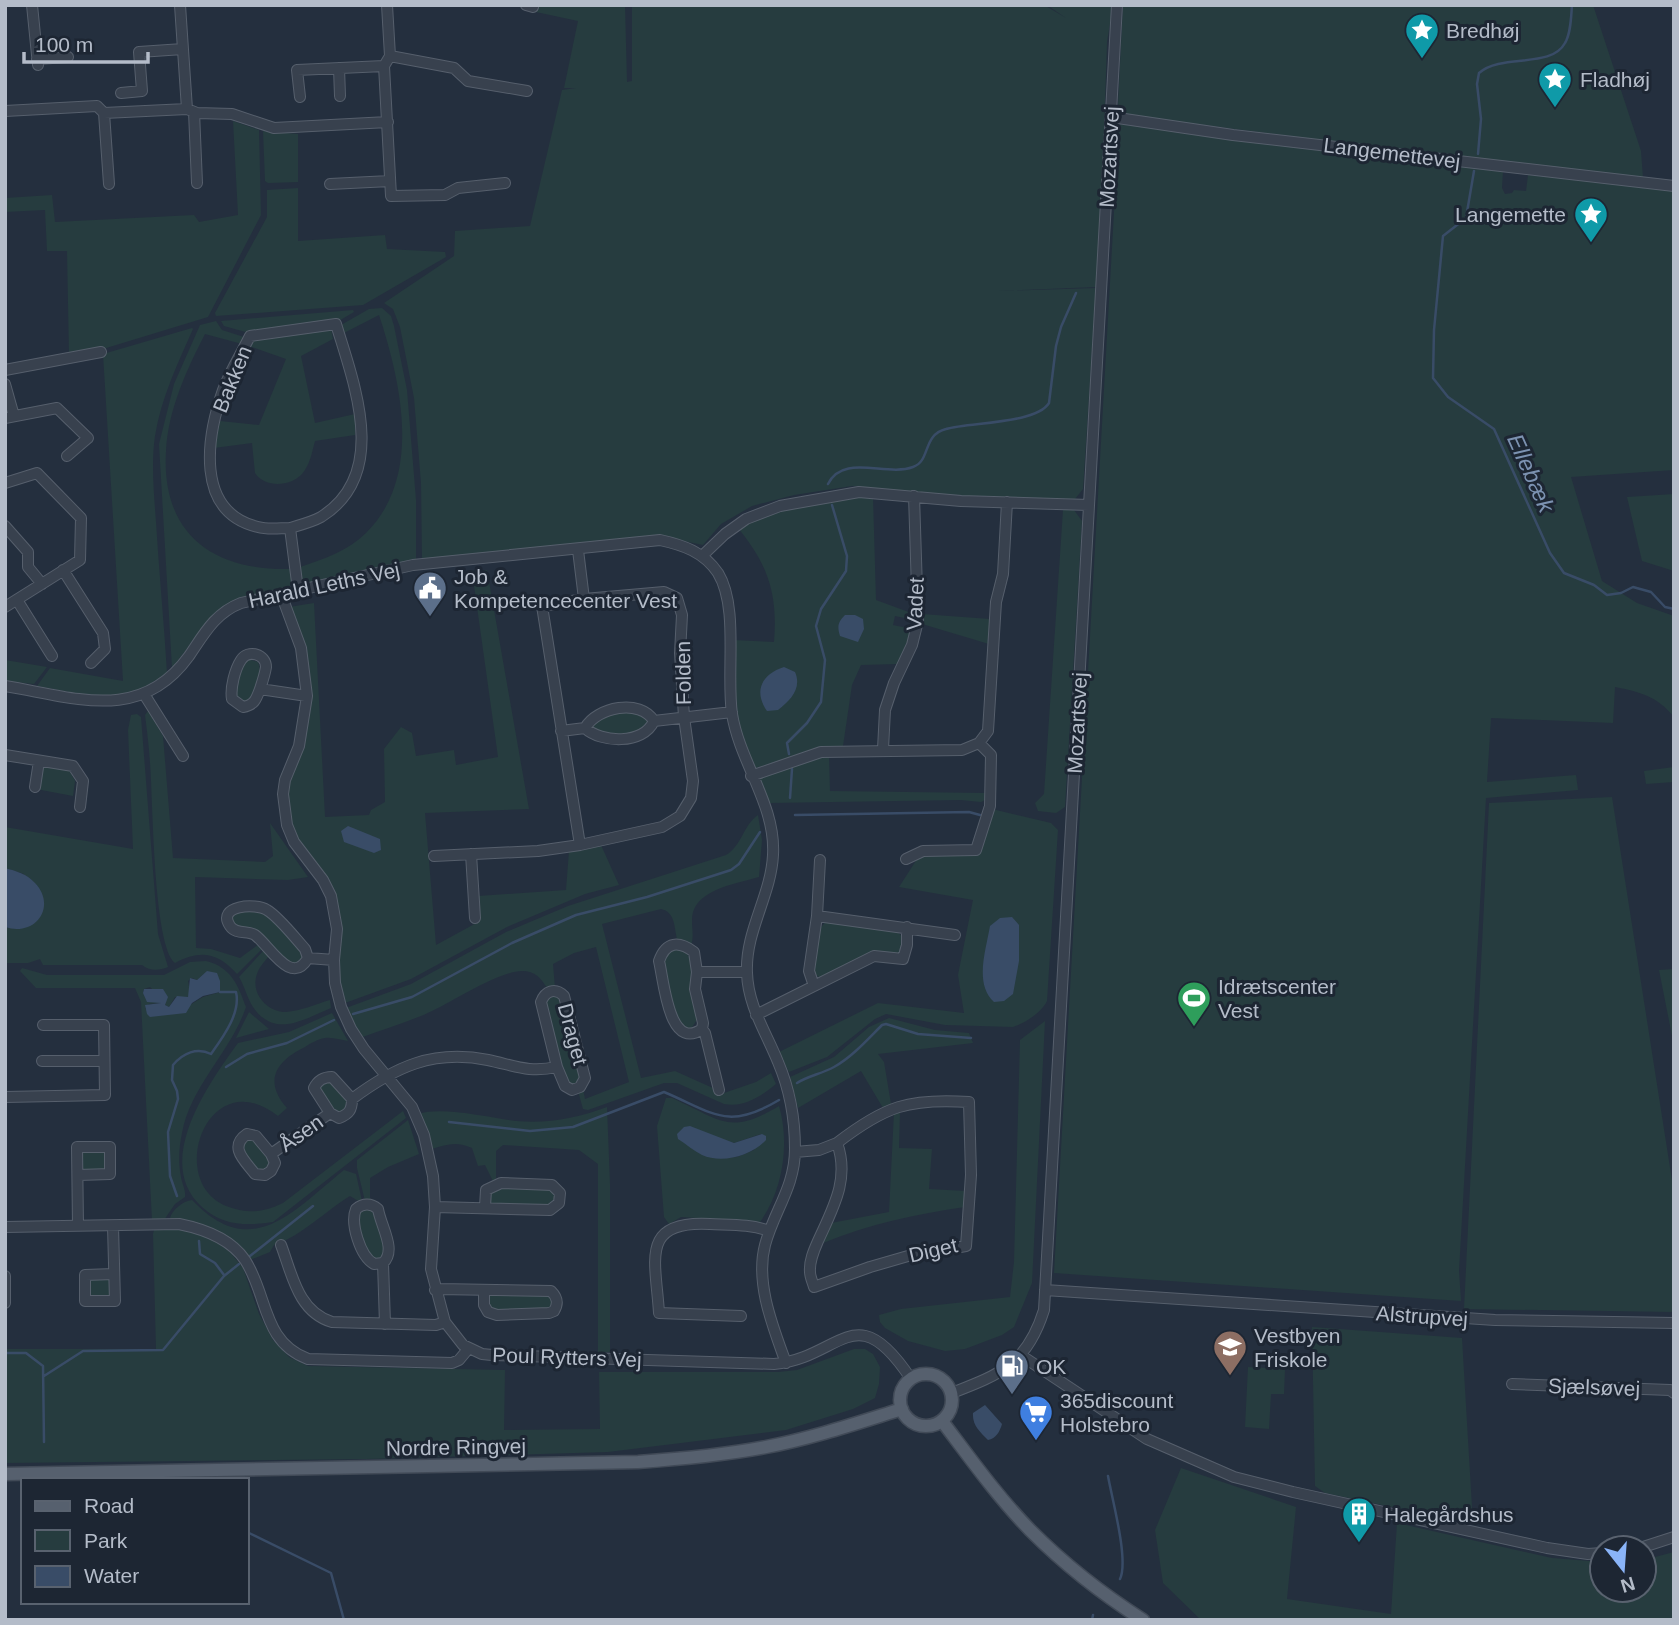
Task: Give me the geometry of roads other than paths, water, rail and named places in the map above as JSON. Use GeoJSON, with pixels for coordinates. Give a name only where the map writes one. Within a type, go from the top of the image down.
{"type":"FeatureCollection","features":[{"type":"Feature","properties":{"kind":"main road"},"geometry":{"type":"LineString","coordinates":[[920,1374],[939,1377],[952,1392],[951,1408],[942,1421],[934,1425],[919,1425],[911,1421],[902,1409],[901,1392],[911,1379],[920,1374]]}},
{"type":"Feature","properties":{"kind":"main road","name":"Nordre Ringvej"},"geometry":{"type":"LineString","coordinates":[[5,1474],[638,1462],[767,1447],[902,1409]]}},
{"type":"Feature","properties":{"kind":"main road"},"geometry":{"type":"LineString","coordinates":[[942,1421],[991,1486],[1029,1529],[1084,1578],[1143,1620]]}},
{"type":"Feature","properties":{"kind":"street"},"geometry":{"type":"LineString","coordinates":[[32,5],[38,62],[68,57]]}},
{"type":"Feature","properties":{"kind":"street"},"geometry":{"type":"LineString","coordinates":[[180,5],[183,49],[193,111],[197,183]]}},
{"type":"Feature","properties":{"kind":"street"},"geometry":{"type":"LineString","coordinates":[[387,5],[390,56],[384,66],[391,196],[445,195],[458,188],[505,183]]}},
{"type":"Feature","properties":{"kind":"street","name":"Mozartsvej"},"geometry":{"type":"LineString","coordinates":[[952,1392],[998,1375],[1022,1356],[1039,1326],[1044,1310],[1117,5]]}},
{"type":"Feature","properties":{"kind":"street"},"geometry":{"type":"LineString","coordinates":[[121,93],[142,91],[139,52],[183,49]]}},
{"type":"Feature","properties":{"kind":"street"},"geometry":{"type":"LineString","coordinates":[[390,56],[454,68],[468,81],[527,91]]}},
{"type":"Feature","properties":{"kind":"street"},"geometry":{"type":"LineString","coordinates":[[300,97],[297,70],[384,66]]}},
{"type":"Feature","properties":{"kind":"street"},"geometry":{"type":"LineString","coordinates":[[339,68],[340,96]]}},
{"type":"Feature","properties":{"kind":"street"},"geometry":{"type":"LineString","coordinates":[[5,111],[97,106],[104,113],[109,184]]}},
{"type":"Feature","properties":{"kind":"street"},"geometry":{"type":"LineString","coordinates":[[104,113],[193,111],[232,114],[274,128],[388,122]]}},
{"type":"Feature","properties":{"kind":"street","name":"Langemettevej"},"geometry":{"type":"LineString","coordinates":[[1111,117],[1233,135],[1674,186]]}},
{"type":"Feature","properties":{"kind":"street"},"geometry":{"type":"LineString","coordinates":[[330,184],[390,181]]}},
{"type":"Feature","properties":{"kind":"street","name":"Bakken"},"geometry":{"type":"LineString","coordinates":[[336,324],[358,396],[362,440],[356,473],[340,501],[320,518],[290,528],[261,528],[240,522],[222,505],[212,484],[209,447],[223,389],[250,336],[336,324]]}},
{"type":"Feature","properties":{"kind":"street"},"geometry":{"type":"LineString","coordinates":[[5,370],[101,352]]}},
{"type":"Feature","properties":{"kind":"street"},"geometry":{"type":"LineString","coordinates":[[5,384],[10,417],[57,408],[88,439],[67,456]]}},
{"type":"Feature","properties":{"kind":"street"},"geometry":{"type":"LineString","coordinates":[[5,483],[37,474],[81,518],[80,560],[5,607]]}},
{"type":"Feature","properties":{"kind":"street"},"geometry":{"type":"LineString","coordinates":[[786,1363],[762,1277],[763,1254],[769,1231],[785,1199],[792,1176],[795,1152],[794,1122],[785,1078],[755,1015],[746,972],[749,942],[769,881],[773,836],[769,816],[737,738],[732,712],[726,592],[717,573],[702,556],[746,519],[780,506],[859,492],[961,501],[1089,505]]}},
{"type":"Feature","properties":{"kind":"street","name":"Vadet"},"geometry":{"type":"LineString","coordinates":[[883,749],[885,710],[912,645],[918,621],[914,496]]}},
{"type":"Feature","properties":{"kind":"street"},"geometry":{"type":"LineString","coordinates":[[751,776],[821,752],[883,749],[962,750],[979,743],[988,731],[996,602],[1003,574],[1007,502]]}},
{"type":"Feature","properties":{"kind":"street"},"geometry":{"type":"LineString","coordinates":[[5,526],[28,552],[28,567],[42,584]]}},
{"type":"Feature","properties":{"kind":"street"},"geometry":{"type":"LineString","coordinates":[[290,528],[298,590]]}},
{"type":"Feature","properties":{"kind":"street","name":"Harald Leths Vej"},"geometry":{"type":"LineString","coordinates":[[5,686],[94,702],[109,702],[144,694],[158,686],[184,662],[219,614],[241,603],[413,565],[660,540],[684,545],[702,556]]}},
{"type":"Feature","properties":{"kind":"street"},"geometry":{"type":"LineString","coordinates":[[578,550],[584,599]]}},
{"type":"Feature","properties":{"kind":"street"},"geometry":{"type":"LineString","coordinates":[[63,570],[103,633],[106,649],[91,663]]}},
{"type":"Feature","properties":{"kind":"street","name":"Folden"},"geometry":{"type":"LineString","coordinates":[[434,856],[538,851],[580,845],[662,827],[680,816],[691,798],[693,781],[684,717],[680,653],[682,615],[677,598],[664,592],[584,599],[542,606],[580,845]]}},
{"type":"Feature","properties":{"kind":"street","name":"Poul Rytters Vej"},"geometry":{"type":"LineString","coordinates":[[281,594],[301,648],[307,696],[299,746],[285,780],[284,813],[293,842],[323,880],[331,896],[337,929],[335,983],[341,1007],[351,1029],[412,1107],[421,1126],[432,1166],[435,1207],[431,1256],[435,1290],[445,1322],[457,1340],[469,1348],[492,1355],[786,1363],[838,1340],[861,1336],[883,1344],[911,1379]]}},
{"type":"Feature","properties":{"kind":"street"},"geometry":{"type":"LineString","coordinates":[[17,600],[52,656]]}},
{"type":"Feature","properties":{"kind":"street"},"geometry":{"type":"LineString","coordinates":[[246,655],[260,656],[265,661],[266,668],[260,690],[250,706],[243,707],[232,699],[231,692],[241,660],[246,655]]}},
{"type":"Feature","properties":{"kind":"street"},"geometry":{"type":"LineString","coordinates":[[260,690],[307,696]]}},
{"type":"Feature","properties":{"kind":"street"},"geometry":{"type":"LineString","coordinates":[[144,694],[184,756]]}},
{"type":"Feature","properties":{"kind":"street","name":"Folden"},"geometry":{"type":"LineString","coordinates":[[561,732],[585,727],[598,714],[619,708],[645,712],[654,721]]}},
{"type":"Feature","properties":{"kind":"street","name":"Folden"},"geometry":{"type":"LineString","coordinates":[[654,721],[732,712]]}},
{"type":"Feature","properties":{"kind":"street","name":"Folden"},"geometry":{"type":"LineString","coordinates":[[585,727],[599,737],[625,738],[650,728],[654,721]]}},
{"type":"Feature","properties":{"kind":"street"},"geometry":{"type":"LineString","coordinates":[[906,859],[923,850],[976,850],[990,806],[991,755],[979,743]]}},
{"type":"Feature","properties":{"kind":"street"},"geometry":{"type":"LineString","coordinates":[[5,755],[73,766],[83,780],[80,807]]}},
{"type":"Feature","properties":{"kind":"street"},"geometry":{"type":"LineString","coordinates":[[34,787],[39,761]]}},
{"type":"Feature","properties":{"kind":"street"},"geometry":{"type":"LineString","coordinates":[[471,854],[475,918]]}},
{"type":"Feature","properties":{"kind":"street"},"geometry":{"type":"LineString","coordinates":[[814,986],[809,971],[817,915],[820,860]]}},
{"type":"Feature","properties":{"kind":"street"},"geometry":{"type":"LineString","coordinates":[[240,906],[266,909],[305,949],[308,958],[304,965],[295,969],[286,967],[253,934],[236,931],[229,926],[228,917],[232,910],[240,906]]}},
{"type":"Feature","properties":{"kind":"street"},"geometry":{"type":"LineString","coordinates":[[817,915],[956,935]]}},
{"type":"Feature","properties":{"kind":"street"},"geometry":{"type":"LineString","coordinates":[[755,1015],[874,956],[903,959],[907,945],[907,927]]}},
{"type":"Feature","properties":{"kind":"street"},"geometry":{"type":"LineString","coordinates":[[702,1029],[693,1035],[684,1034],[675,1027],[659,961],[662,952],[671,945],[684,944],[694,952],[697,972],[695,989],[702,1029],[719,1090]]}},
{"type":"Feature","properties":{"kind":"street"},"geometry":{"type":"LineString","coordinates":[[308,958],[334,960]]}},
{"type":"Feature","properties":{"kind":"street"},"geometry":{"type":"LineString","coordinates":[[697,972],[746,972]]}},
{"type":"Feature","properties":{"kind":"street","name":"Draget"},"geometry":{"type":"LineString","coordinates":[[551,991],[560,992],[564,996],[585,1077],[583,1084],[576,1089],[568,1088],[562,1084],[557,1067],[541,1002],[544,995],[551,991]]}},
{"type":"Feature","properties":{"kind":"street"},"geometry":{"type":"LineString","coordinates":[[5,1097],[105,1095],[104,1026],[43,1025]]}},
{"type":"Feature","properties":{"kind":"street","name":"Draget"},"geometry":{"type":"LineString","coordinates":[[386,1074],[416,1063],[452,1057],[484,1060],[533,1071],[557,1067]]}},
{"type":"Feature","properties":{"kind":"street"},"geometry":{"type":"LineString","coordinates":[[42,1061],[104,1061]]}},
{"type":"Feature","properties":{"kind":"street","name":"Åsen"},"geometry":{"type":"LineString","coordinates":[[352,1099],[386,1074]]}},
{"type":"Feature","properties":{"kind":"street","name":"Åsen"},"geometry":{"type":"LineString","coordinates":[[325,1077],[332,1077],[352,1099],[352,1108],[347,1115],[339,1118],[330,1113],[314,1088],[317,1082],[325,1077]]}},
{"type":"Feature","properties":{"kind":"street","name":"Diget"},"geometry":{"type":"LineString","coordinates":[[795,1152],[819,1150],[836,1143],[865,1121],[888,1109],[912,1102],[970,1102],[971,1175],[966,1246],[908,1256],[814,1287],[810,1272],[812,1254],[837,1200],[842,1174],[842,1159],[836,1143]]}},
{"type":"Feature","properties":{"kind":"street","name":"Åsen"},"geometry":{"type":"LineString","coordinates":[[271,1154],[330,1113]]}},
{"type":"Feature","properties":{"kind":"street"},"geometry":{"type":"LineString","coordinates":[[78,1175],[78,1226]]}},
{"type":"Feature","properties":{"kind":"street"},"geometry":{"type":"LineString","coordinates":[[435,1207],[550,1210],[559,1203],[560,1193],[552,1185],[501,1183],[486,1190],[485,1207]]}},
{"type":"Feature","properties":{"kind":"street"},"geometry":{"type":"LineString","coordinates":[[383,1263],[374,1264],[365,1256],[353,1219],[356,1209],[365,1204],[371,1204],[378,1209],[380,1224],[391,1250],[390,1256],[383,1263],[385,1324]]}},
{"type":"Feature","properties":{"kind":"street"},"geometry":{"type":"LineString","coordinates":[[741,1316],[659,1313],[655,1251],[659,1238],[668,1230],[687,1223],[754,1226],[769,1231]]}},
{"type":"Feature","properties":{"kind":"street"},"geometry":{"type":"LineString","coordinates":[[5,1227],[179,1224],[203,1230],[224,1241],[246,1263],[279,1338],[295,1353],[308,1359],[452,1363],[459,1360],[469,1348]]}},
{"type":"Feature","properties":{"kind":"street"},"geometry":{"type":"LineString","coordinates":[[113,1226],[114,1274]]}},
{"type":"Feature","properties":{"kind":"street"},"geometry":{"type":"LineString","coordinates":[[281,1245],[296,1289],[310,1310],[321,1319],[332,1322],[385,1324],[436,1325],[445,1322]]}},
{"type":"Feature","properties":{"kind":"street"},"geometry":{"type":"LineString","coordinates":[[5,1276],[5,1303]]}},
{"type":"Feature","properties":{"kind":"street"},"geometry":{"type":"LineString","coordinates":[[435,1290],[484,1290],[551,1291],[557,1298],[557,1303],[554,1311],[549,1313],[497,1315],[488,1312],[484,1305],[484,1290]]}},
{"type":"Feature","properties":{"kind":"street","name":"Alstrupvej"},"geometry":{"type":"LineString","coordinates":[[1045,1290],[1495,1320],[1674,1323]]}},
{"type":"Feature","properties":{"kind":"street"},"geometry":{"type":"LineString","coordinates":[[1022,1356],[1147,1439],[1234,1477],[1547,1548],[1588,1554]]}},
{"type":"Feature","properties":{"kind":"street","name":"Sjælsøvej"},"geometry":{"type":"LineString","coordinates":[[1512,1384],[1670,1390],[1674,1394]]}},
{"type":"Feature","properties":{"kind":"water"},"geometry":{"type":"Polygon","coordinates":[[[845,615],[855,615],[863,619],[864,629],[858,642],[840,636],[839,624],[845,615]]]}},
{"type":"Feature","properties":{"kind":"water"},"geometry":{"type":"Polygon","coordinates":[[[784,667],[795,672],[796,688],[791,698],[778,710],[767,711],[761,697],[762,684],[770,674],[784,667]]]}},
{"type":"Feature","properties":{"kind":"water"},"geometry":{"type":"Polygon","coordinates":[[[348,826],[380,839],[381,850],[374,853],[344,842],[341,831],[348,826]]]}},
{"type":"Feature","properties":{"kind":"water"},"geometry":{"type":"Polygon","coordinates":[[[5,868],[28,877],[41,892],[43,910],[34,924],[26,928],[5,927],[5,868]]]}},
{"type":"Feature","properties":{"kind":"water"},"geometry":{"type":"Polygon","coordinates":[[[1012,917],[1019,925],[1019,961],[1013,994],[1004,1001],[994,1002],[984,986],[983,976],[990,926],[1000,918],[1012,917]]]}},
{"type":"Feature","properties":{"kind":"water"},"geometry":{"type":"Polygon","coordinates":[[[207,971],[217,973],[220,992],[203,996],[192,1003],[186,1013],[150,1017],[147,1014],[145,1005],[161,1003],[147,1002],[144,989],[163,989],[168,997],[165,1005],[169,1007],[177,996],[188,997],[190,978],[197,980],[207,971]]]}},
{"type":"Feature","properties":{"kind":"water"},"geometry":{"type":"Polygon","coordinates":[[[690,1126],[734,1143],[762,1134],[766,1136],[766,1140],[760,1146],[736,1157],[710,1158],[678,1139],[677,1134],[684,1127],[690,1126]]]}},
{"type":"Feature","properties":{"kind":"water"},"geometry":{"type":"Polygon","coordinates":[[[985,1405],[1002,1424],[997,1434],[988,1440],[977,1428],[973,1417],[973,1413],[985,1405]]]}},
{"type":"Feature","properties":{"kind":"waterway","name":"Ellebæk"},"geometry":{"type":"LineString","coordinates":[[1478,154],[1481,119],[1477,84],[1479,73],[1489,67],[1538,59],[1558,51],[1568,35],[1572,5]]}},
{"type":"Feature","properties":{"kind":"waterway","name":"Ellebæk"},"geometry":{"type":"LineString","coordinates":[[1474,171],[1466,218],[1443,236],[1434,330],[1433,378],[1448,397],[1494,429],[1550,553],[1564,573],[1594,585],[1607,595],[1621,593],[1633,587],[1651,592],[1665,607],[1674,609]]}},
{"type":"Feature","properties":{"kind":"waterway"},"geometry":{"type":"LineString","coordinates":[[828,484],[835,475],[844,470],[913,467],[919,464],[933,437],[946,429],[1017,419],[1042,410],[1049,403],[1061,327],[1076,293]]}},
{"type":"Feature","properties":{"kind":"waterway"},"geometry":{"type":"LineString","coordinates":[[789,754],[787,743],[807,723],[821,702],[825,660],[816,626],[821,609],[846,571],[847,556],[832,505]]}},
{"type":"Feature","properties":{"kind":"waterway"},"geometry":{"type":"LineString","coordinates":[[790,798],[792,769]]}},
{"type":"Feature","properties":{"kind":"waterway"},"geometry":{"type":"LineString","coordinates":[[795,815],[969,812],[980,815]]}},
{"type":"Feature","properties":{"kind":"waterway"},"geometry":{"type":"LineString","coordinates":[[353,1014],[412,997],[512,943],[576,915],[647,897],[731,870],[739,864],[760,832]]}},
{"type":"Feature","properties":{"kind":"waterway"},"geometry":{"type":"LineString","coordinates":[[177,1196],[170,1176],[168,1132],[178,1099],[172,1080],[173,1065],[190,1052],[211,1054],[221,1040],[230,1024],[237,1000],[236,992],[220,992]]}},
{"type":"Feature","properties":{"kind":"waterway"},"geometry":{"type":"LineString","coordinates":[[226,1067],[247,1054],[287,1043],[334,1020]]}},
{"type":"Feature","properties":{"kind":"waterway"},"geometry":{"type":"LineString","coordinates":[[797,1083],[841,1063],[882,1025],[918,1034],[971,1038]]}},
{"type":"Feature","properties":{"kind":"waterway"},"geometry":{"type":"LineString","coordinates":[[449,1122],[530,1131],[573,1127],[664,1092],[709,1112],[733,1117],[746,1115],[779,1100]]}},
{"type":"Feature","properties":{"kind":"waterway"},"geometry":{"type":"LineString","coordinates":[[250,1256],[313,1206]]}},
{"type":"Feature","properties":{"kind":"waterway"},"geometry":{"type":"LineString","coordinates":[[199,1241],[200,1254],[215,1263],[224,1275]]}},
{"type":"Feature","properties":{"kind":"waterway"},"geometry":{"type":"LineString","coordinates":[[44,1376],[83,1351],[163,1350],[224,1276],[239,1264]]}},
{"type":"Feature","properties":{"kind":"waterway"},"geometry":{"type":"LineString","coordinates":[[5,1353],[26,1353],[43,1366],[44,1442]]}},
{"type":"Feature","properties":{"kind":"waterway"},"geometry":{"type":"LineString","coordinates":[[1108,1476],[1121,1544],[1120,1579]]}},
{"type":"Feature","properties":{"kind":"waterway"},"geometry":{"type":"LineString","coordinates":[[248,1532],[331,1573],[344,1620]]}},
{"type":"Feature","properties":{"kind":"waterway"},"geometry":{"type":"LineString","coordinates":[[1092,1620],[1093,1615]]}},
{"type":"Feature","properties":{"kind":"place","name":"Bredhøj"},"geometry":{"type":"Point","coordinates":[1422,60]}},
{"type":"Feature","properties":{"kind":"place","name":"Fladhøj"},"geometry":{"type":"Point","coordinates":[1555,109]}},
{"type":"Feature","properties":{"kind":"place","name":"Langemette"},"geometry":{"type":"Point","coordinates":[1591,244]}},
{"type":"Feature","properties":{"kind":"place","name":"Job & Kompetencecenter Vest"},"geometry":{"type":"Point","coordinates":[430,618]}},
{"type":"Feature","properties":{"kind":"place","name":"Idrætscenter Vest"},"geometry":{"type":"Point","coordinates":[1194,1028]}},
{"type":"Feature","properties":{"kind":"place","name":"Vestbyen Friskole"},"geometry":{"type":"Point","coordinates":[1230,1377]}},
{"type":"Feature","properties":{"kind":"place","name":"OK"},"geometry":{"type":"Point","coordinates":[1012,1396]}},
{"type":"Feature","properties":{"kind":"place","name":"365discount Holstebro"},"geometry":{"type":"Point","coordinates":[1036,1442]}},
{"type":"Feature","properties":{"kind":"place","name":"Halegårdshus"},"geometry":{"type":"Point","coordinates":[1359,1544]}}]}
